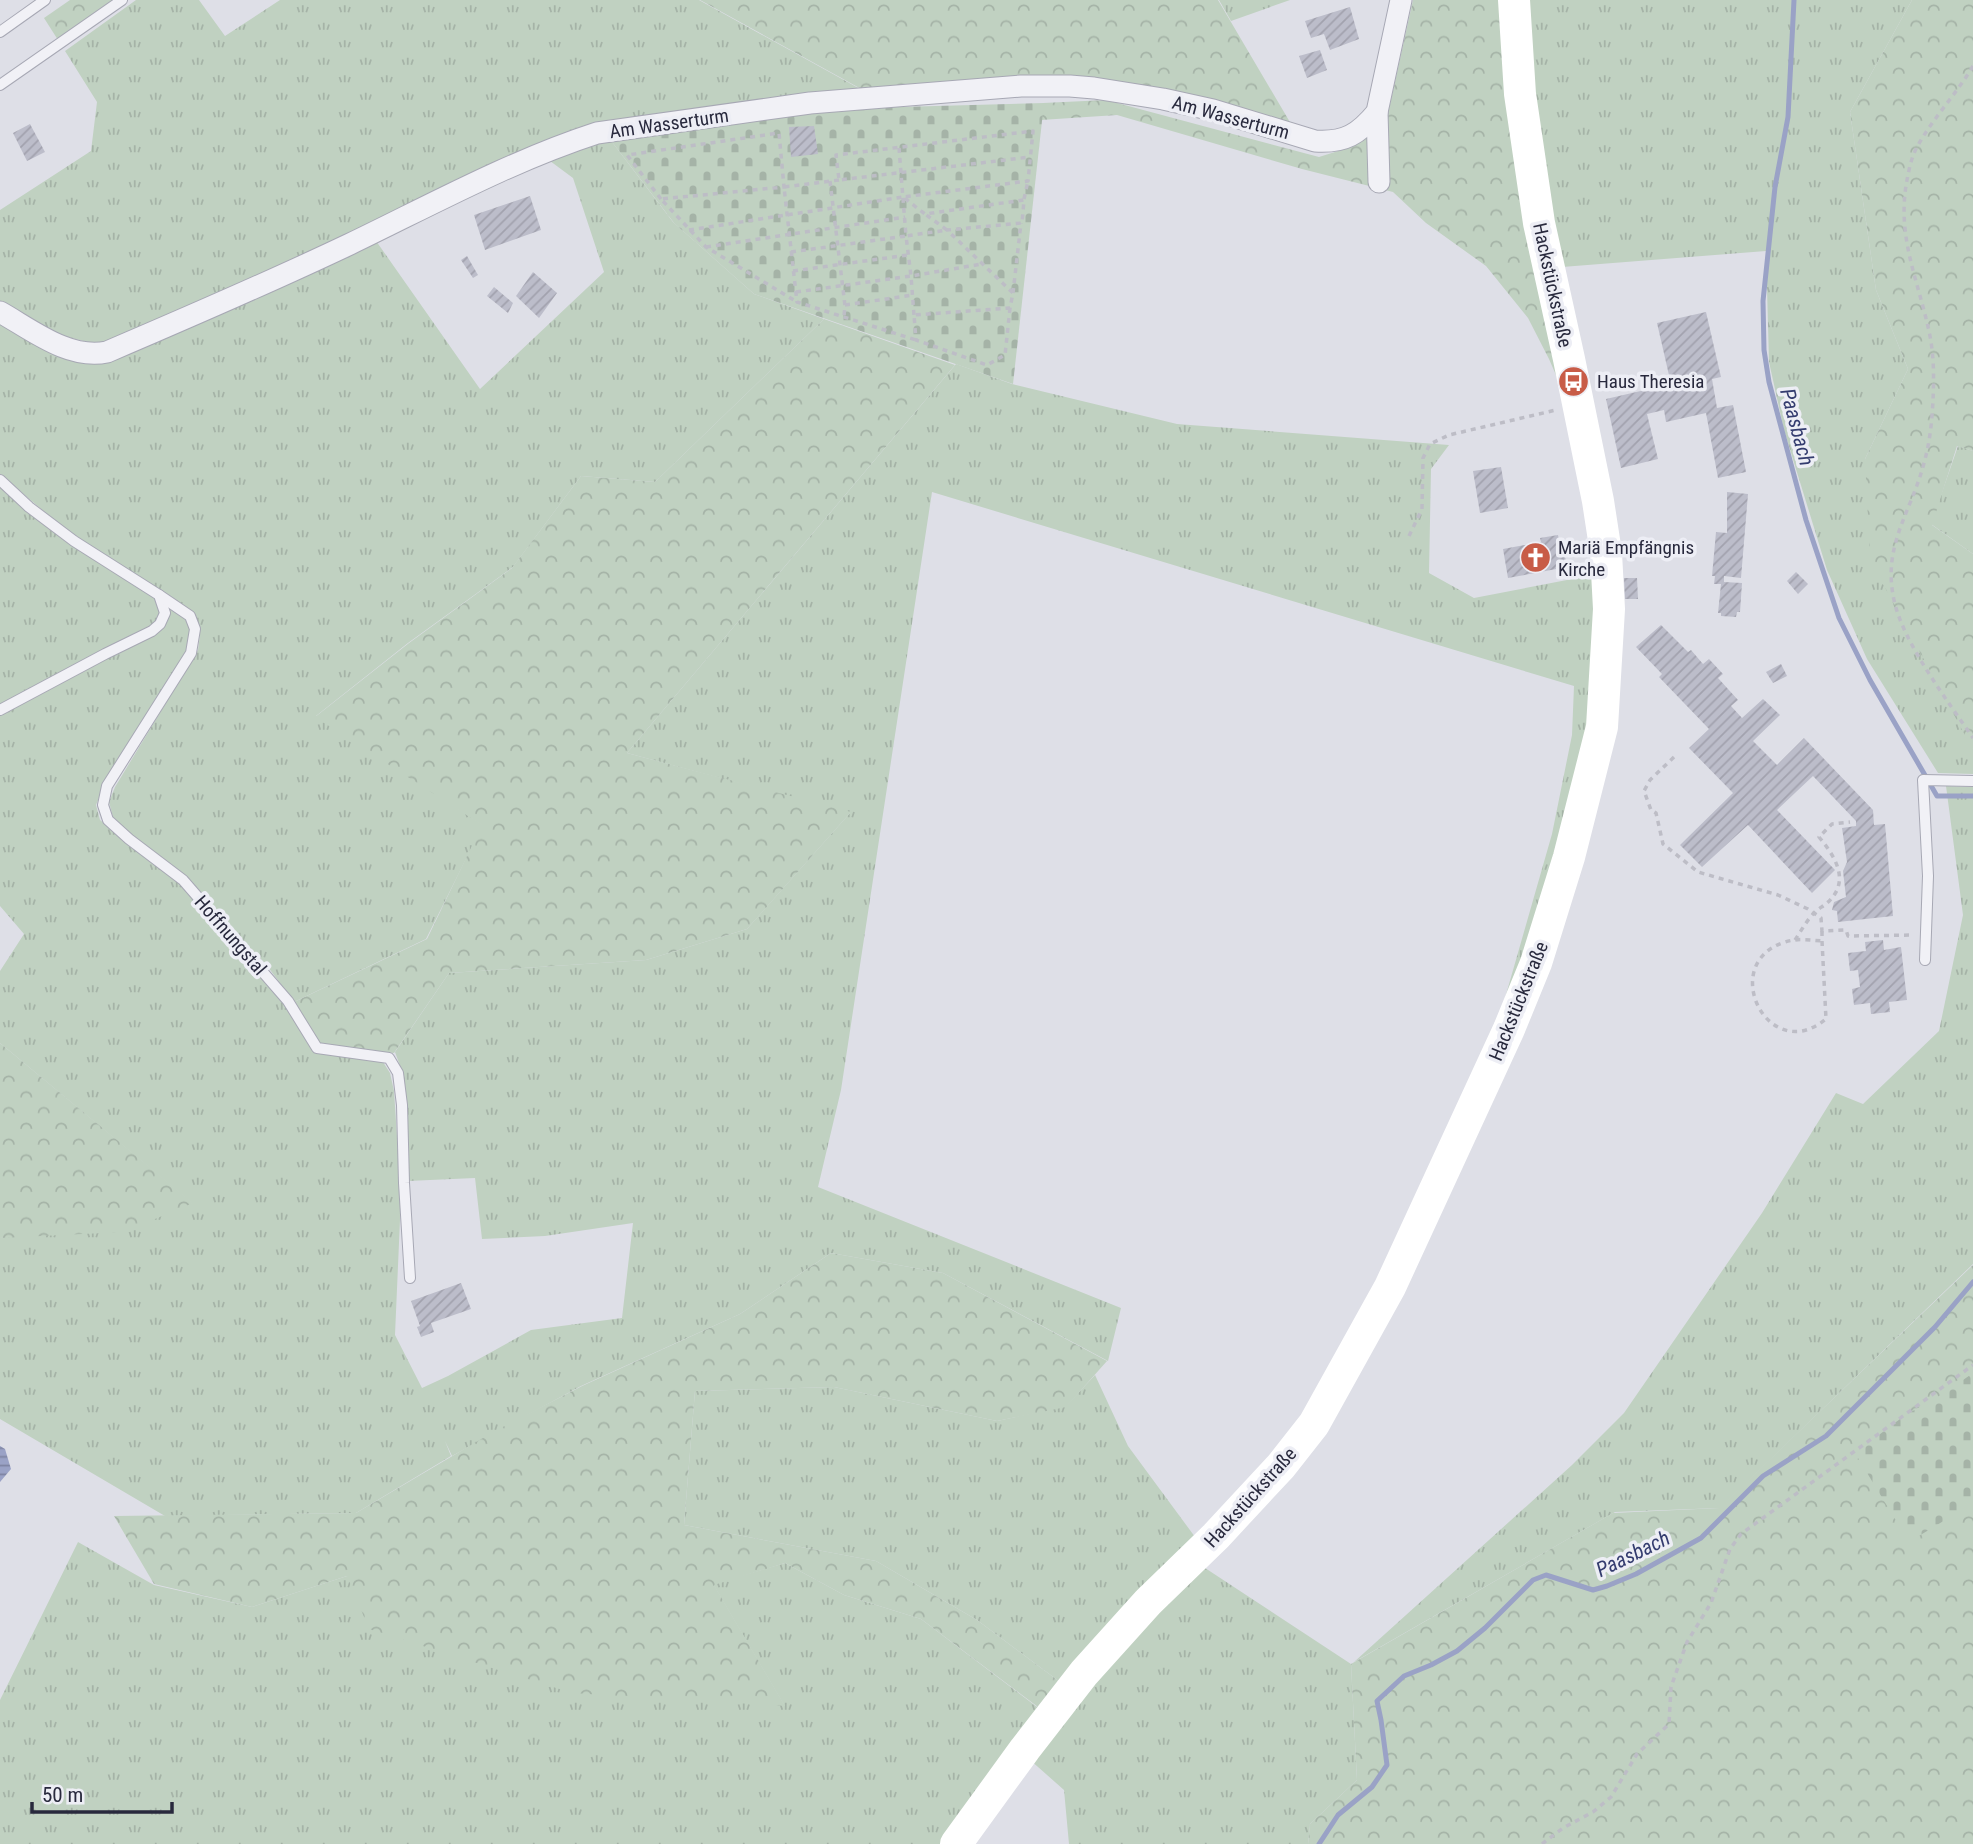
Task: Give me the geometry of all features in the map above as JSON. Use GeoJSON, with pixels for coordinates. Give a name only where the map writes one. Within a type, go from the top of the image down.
{"type":"FeatureCollection","features":[{"type":"Feature","properties":{"kind":"street"},"geometry":{"type":"LineString","coordinates":[[1378,182],[1377,112],[1401,0]]}},
{"type":"Feature","properties":{"kind":"street","name":"Hackstückstraße"},"geometry":{"type":"LineString","coordinates":[[956,1844],[1084,1673],[1149,1602],[1235,1516],[1281,1466],[1314,1424],[1390,1287],[1509,1029],[1536,962],[1569,856],[1602,727],[1609,609],[1606,553],[1578,404],[1539,223],[1520,94],[1514,0]]}},
{"type":"Feature","properties":{"kind":"street","name":"Am Wasserturm"},"geometry":{"type":"LineString","coordinates":[[0,312],[71,350],[84,354],[107,352],[288,273],[533,157],[566,143],[604,132],[810,103],[1021,86],[1094,88],[1163,99],[1213,110],[1315,141],[1342,140],[1366,126],[1377,112]]}},
{"type":"Feature","properties":{"kind":"lane"},"geometry":{"type":"LineString","coordinates":[[0,32],[45,0]]}},
{"type":"Feature","properties":{"kind":"lane"},"geometry":{"type":"LineString","coordinates":[[0,85],[122,0]]}},
{"type":"Feature","properties":{"kind":"lane"},"geometry":{"type":"LineString","coordinates":[[0,480],[29,507],[74,541],[159,595],[165,612],[160,624],[152,631],[105,653],[0,710]]}},
{"type":"Feature","properties":{"kind":"lane","name":"Hoffnungstal"},"geometry":{"type":"LineString","coordinates":[[159,595],[190,616],[195,629],[191,653],[107,786],[103,805],[108,820],[183,880],[288,1001],[317,1048],[389,1058],[398,1073],[402,1105],[410,1278]]}},
{"type":"Feature","properties":{"kind":"lane"},"geometry":{"type":"LineString","coordinates":[[1925,960],[1928,876],[1923,780],[1973,781]]}},
{"type":"Feature","properties":{"kind":"path"},"geometry":{"type":"LineString","coordinates":[[1973,66],[1915,151],[1907,182],[1904,206],[1907,248],[1929,335],[1933,398],[1924,463],[1897,533],[1891,563],[1894,600],[1908,637],[1973,738]]}},
{"type":"Feature","properties":{"kind":"path"},"geometry":{"type":"LineString","coordinates":[[797,302],[779,134],[626,155],[661,199],[706,247],[797,302],[987,365],[1004,355],[1028,181],[1032,131],[836,155],[839,180]]}},
{"type":"Feature","properties":{"kind":"path"},"geometry":{"type":"LineString","coordinates":[[899,148],[916,340]]}},
{"type":"Feature","properties":{"kind":"path"},"geometry":{"type":"LineString","coordinates":[[661,199],[1030,157]]}},
{"type":"Feature","properties":{"kind":"path"},"geometry":{"type":"LineString","coordinates":[[830,181],[844,316]]}},
{"type":"Feature","properties":{"kind":"path"},"geometry":{"type":"LineString","coordinates":[[689,229],[833,206],[1028,181]]}},
{"type":"Feature","properties":{"kind":"path"},"geometry":{"type":"LineString","coordinates":[[903,197],[947,230],[1013,293]]}},
{"type":"Feature","properties":{"kind":"path"},"geometry":{"type":"LineString","coordinates":[[925,214],[1024,200]]}},
{"type":"Feature","properties":{"kind":"path"},"geometry":{"type":"LineString","coordinates":[[706,247],[905,217]]}},
{"type":"Feature","properties":{"kind":"path"},"geometry":{"type":"LineString","coordinates":[[791,252],[947,230],[1021,223]]}},
{"type":"Feature","properties":{"kind":"path"},"geometry":{"type":"LineString","coordinates":[[793,271],[908,255]]}},
{"type":"Feature","properties":{"kind":"path"},"geometry":{"type":"LineString","coordinates":[[796,292],[982,264]]}},
{"type":"Feature","properties":{"kind":"path"},"geometry":{"type":"LineString","coordinates":[[845,306],[912,295]]}},
{"type":"Feature","properties":{"kind":"path"},"geometry":{"type":"LineString","coordinates":[[914,316],[1010,308]]}},
{"type":"Feature","properties":{"kind":"path"},"geometry":{"type":"LineString","coordinates":[[1409,536],[1422,509],[1423,458],[1430,444],[1449,435],[1578,404]]}},
{"type":"Feature","properties":{"kind":"path"},"geometry":{"type":"LineString","coordinates":[[1674,757],[1650,780],[1644,791],[1651,810],[1656,813],[1663,844],[1698,872],[1778,895],[1821,918],[1826,1019],[1815,1028],[1798,1032],[1781,1028],[1766,1019],[1755,1004],[1752,985],[1757,964],[1768,951],[1784,942],[1822,941]]}},
{"type":"Feature","properties":{"kind":"path"},"geometry":{"type":"LineString","coordinates":[[1794,940],[1813,914],[1833,898],[1840,886],[1834,855],[1819,837],[1832,824],[1850,822]]}},
{"type":"Feature","properties":{"kind":"path"},"geometry":{"type":"LineString","coordinates":[[1822,931],[1846,930],[1848,936],[1925,935]]}},
{"type":"Feature","properties":{"kind":"path"},"geometry":{"type":"LineString","coordinates":[[1542,1844],[1612,1797],[1637,1754],[1669,1724],[1671,1687],[1687,1642],[1710,1603],[1730,1549],[1741,1534],[1973,1365]]}},
{"type":"Feature","properties":{"kind":"green space"},"geometry":{"type":"Polygon","coordinates":[[[70,0],[113,0],[58,40],[44,18],[70,0]]]}},
{"type":"Feature","properties":{"kind":"green space"},"geometry":{"type":"Polygon","coordinates":[[[136,0],[199,0],[225,36],[280,0],[699,0],[862,90],[612,122],[104,346],[63,336],[0,305],[0,210],[91,151],[97,102],[65,51],[136,0]]]}},
{"type":"Feature","properties":{"kind":"green space"},"geometry":{"type":"Polygon","coordinates":[[[700,0],[1218,0],[1294,129],[1107,81],[863,90],[700,0]]]}},
{"type":"Feature","properties":{"kind":"green space"},"geometry":{"type":"Polygon","coordinates":[[[1219,0],[1290,0],[1231,21],[1219,0]]]}},
{"type":"Feature","properties":{"kind":"green space"},"geometry":{"type":"Polygon","coordinates":[[[1413,0],[1504,0],[1569,405],[1528,318],[1486,266],[1426,223],[1393,192],[1302,169],[1117,115],[1041,120],[1043,103],[1106,100],[1319,157],[1354,146],[1387,118],[1413,0]]]}},
{"type":"Feature","properties":{"kind":"green space"},"geometry":{"type":"Polygon","coordinates":[[[1527,0],[1912,0],[1850,112],[1876,290],[1908,369],[1865,459],[1973,749],[1973,774],[1938,773],[1867,659],[1827,570],[1784,430],[1769,362],[1766,251],[1562,267],[1535,109],[1527,0]]]}},
{"type":"Feature","properties":{"kind":"green space"},"geometry":{"type":"Polygon","coordinates":[[[1912,0],[1973,0],[1973,451],[1957,446],[1932,525],[1973,554],[1973,750],[1870,560],[1865,459],[1908,369],[1876,290],[1850,112],[1912,0]]]}},
{"type":"Feature","properties":{"kind":"green space"},"geometry":{"type":"Polygon","coordinates":[[[1044,103],[1013,384],[754,294],[674,223],[609,138],[826,109],[1044,103]]]}},
{"type":"Feature","properties":{"kind":"green space"},"geometry":{"type":"Polygon","coordinates":[[[609,138],[673,222],[754,294],[824,319],[655,482],[581,476],[513,567],[408,643],[316,716],[483,825],[426,939],[294,1002],[265,963],[204,895],[131,836],[113,817],[109,802],[115,787],[198,650],[198,623],[74,537],[0,474],[0,321],[97,361],[374,238],[480,389],[604,272],[573,178],[546,158],[609,138]]]}},
{"type":"Feature","properties":{"kind":"green space"},"geometry":{"type":"Polygon","coordinates":[[[824,319],[955,365],[627,753],[851,812],[747,929],[646,960],[449,973],[394,1053],[319,1045],[294,1002],[427,939],[482,825],[315,717],[409,643],[512,568],[581,476],[655,482],[824,319]]]}},
{"type":"Feature","properties":{"kind":"green space"},"geometry":{"type":"Polygon","coordinates":[[[956,364],[1012,384],[1177,424],[1449,445],[1431,469],[1429,573],[1474,598],[1598,574],[1604,653],[1553,877],[1497,1026],[1552,834],[1572,735],[1574,686],[932,492],[841,1090],[818,1187],[1121,1308],[1108,1361],[943,1273],[831,1253],[740,1314],[581,1386],[452,1456],[445,1441],[451,1456],[356,1513],[165,1516],[0,1419],[0,1238],[192,1203],[0,1043],[0,971],[24,934],[0,906],[0,715],[155,631],[167,605],[186,618],[191,627],[188,650],[105,783],[96,805],[100,820],[183,886],[284,1003],[383,1062],[390,1073],[394,1091],[401,1197],[395,1335],[422,1388],[531,1330],[622,1318],[633,1223],[545,1236],[482,1239],[475,1178],[408,1181],[403,1074],[395,1052],[449,973],[646,960],[747,929],[850,813],[627,753],[956,364]]]}},
{"type":"Feature","properties":{"kind":"green space"},"geometry":{"type":"Polygon","coordinates":[[[1958,446],[1973,451],[1973,554],[1931,524],[1958,446]]]}},
{"type":"Feature","properties":{"kind":"green space"},"geometry":{"type":"Polygon","coordinates":[[[0,486],[155,597],[161,611],[152,627],[0,706],[0,486]]]}},
{"type":"Feature","properties":{"kind":"green space"},"geometry":{"type":"Polygon","coordinates":[[[1946,786],[1973,787],[1973,1264],[1720,1508],[1615,1512],[1354,1662],[1572,1465],[1624,1413],[1762,1213],[1836,1093],[1863,1104],[1939,1031],[1963,915],[1946,786]]]}},
{"type":"Feature","properties":{"kind":"green space"},"geometry":{"type":"Polygon","coordinates":[[[0,1043],[193,1203],[124,1232],[0,1238],[0,1043]]]}},
{"type":"Feature","properties":{"kind":"green space"},"geometry":{"type":"Polygon","coordinates":[[[831,1253],[943,1273],[1107,1361],[1066,1407],[997,1421],[834,1387],[695,1391],[684,1525],[876,1561],[977,1620],[1060,1682],[1038,1707],[921,1619],[844,1595],[785,1563],[714,1585],[785,1706],[572,1693],[369,1629],[347,1576],[252,1607],[154,1584],[114,1516],[356,1513],[493,1432],[582,1386],[740,1314],[831,1253]]]}},
{"type":"Feature","properties":{"kind":"green space"},"geometry":{"type":"Polygon","coordinates":[[[1973,1265],[1973,1844],[1308,1844],[1310,1824],[1357,1780],[1351,1664],[1613,1513],[1719,1508],[1973,1265]]]}},
{"type":"Feature","properties":{"kind":"green space"},"geometry":{"type":"Polygon","coordinates":[[[1973,1373],[1973,1503],[1909,1542],[1855,1453],[1904,1416],[1973,1373]]]}},
{"type":"Feature","properties":{"kind":"green space"},"geometry":{"type":"Polygon","coordinates":[[[1095,1375],[1128,1446],[1198,1541],[947,1844],[0,1844],[0,1700],[78,1542],[154,1585],[252,1607],[347,1576],[784,1705],[713,1584],[785,1563],[844,1595],[921,1619],[1037,1707],[1060,1682],[977,1620],[876,1561],[684,1525],[695,1391],[834,1387],[997,1421],[1066,1406],[1095,1375]]]}},
{"type":"Feature","properties":{"kind":"green space"},"geometry":{"type":"Polygon","coordinates":[[[1202,1566],[1351,1664],[1357,1780],[1310,1824],[1308,1844],[1069,1844],[1064,1790],[1029,1759],[1109,1661],[1202,1566]]]}},
{"type":"Feature","properties":{"kind":"water"},"geometry":{"type":"Polygon","coordinates":[[[0,1446],[5,1449],[11,1469],[0,1482],[0,1446]]]}},
{"type":"Feature","properties":{"kind":"building"},"geometry":{"type":"Polygon","coordinates":[[[1350,7],[1359,39],[1330,50],[1324,34],[1311,38],[1305,21],[1350,7]]]}},
{"type":"Feature","properties":{"kind":"building"},"geometry":{"type":"Polygon","coordinates":[[[1320,50],[1327,70],[1307,78],[1299,56],[1320,50]]]}},
{"type":"Feature","properties":{"kind":"building"},"geometry":{"type":"Polygon","coordinates":[[[30,124],[45,152],[27,161],[13,133],[30,124]]]}},
{"type":"Feature","properties":{"kind":"building"},"geometry":{"type":"Polygon","coordinates":[[[814,126],[818,154],[791,157],[789,127],[814,126]]]}},
{"type":"Feature","properties":{"kind":"building"},"geometry":{"type":"Polygon","coordinates":[[[530,196],[541,230],[485,250],[474,215],[530,196]]]}},
{"type":"Feature","properties":{"kind":"building"},"geometry":{"type":"Polygon","coordinates":[[[467,256],[478,275],[473,278],[461,260],[467,256]]]}},
{"type":"Feature","properties":{"kind":"building"},"geometry":{"type":"Polygon","coordinates":[[[533,272],[557,293],[539,318],[516,296],[533,272]]]}},
{"type":"Feature","properties":{"kind":"building"},"geometry":{"type":"Polygon","coordinates":[[[494,287],[513,303],[508,313],[487,296],[494,287]]]}},
{"type":"Feature","properties":{"kind":"building"},"geometry":{"type":"Polygon","coordinates":[[[1706,312],[1721,377],[1712,379],[1717,408],[1733,405],[1746,472],[1718,478],[1706,413],[1666,422],[1664,410],[1647,414],[1658,459],[1621,468],[1606,399],[1671,384],[1657,323],[1706,312]]]}},
{"type":"Feature","properties":{"kind":"building"},"geometry":{"type":"Polygon","coordinates":[[[1501,467],[1508,508],[1480,513],[1473,471],[1501,467]]]}},
{"type":"Feature","properties":{"kind":"building"},"geometry":{"type":"Polygon","coordinates":[[[1727,492],[1748,494],[1741,578],[1724,576],[1724,582],[1742,583],[1740,612],[1737,612],[1736,617],[1721,616],[1721,613],[1718,613],[1721,584],[1714,584],[1715,576],[1712,576],[1716,532],[1727,533],[1727,492]]]}},
{"type":"Feature","properties":{"kind":"building","name":"Mariä Empfängnis Kirche"},"geometry":{"type":"Polygon","coordinates":[[[1558,535],[1560,545],[1563,545],[1567,567],[1508,578],[1503,549],[1541,542],[1540,538],[1558,535]]]}},
{"type":"Feature","properties":{"kind":"building"},"geometry":{"type":"Polygon","coordinates":[[[1796,572],[1808,584],[1798,594],[1787,581],[1796,572]]]}},
{"type":"Feature","properties":{"kind":"building"},"geometry":{"type":"Polygon","coordinates":[[[1624,578],[1637,578],[1638,599],[1625,599],[1624,578]]]}},
{"type":"Feature","properties":{"kind":"building"},"geometry":{"type":"Polygon","coordinates":[[[1661,625],[1703,664],[1709,659],[1723,674],[1718,678],[1738,700],[1731,706],[1742,718],[1763,699],[1780,715],[1753,741],[1777,765],[1804,738],[1873,810],[1874,825],[1885,824],[1893,916],[1838,922],[1837,911],[1832,910],[1834,902],[1846,897],[1843,871],[1847,862],[1842,828],[1856,826],[1856,821],[1813,776],[1777,810],[1835,870],[1812,893],[1748,825],[1702,867],[1680,845],[1733,793],[1689,748],[1709,729],[1659,677],[1662,674],[1636,647],[1661,625]]]}},
{"type":"Feature","properties":{"kind":"building"},"geometry":{"type":"Polygon","coordinates":[[[1781,664],[1787,676],[1773,683],[1766,672],[1781,664]]]}},
{"type":"Feature","properties":{"kind":"building"},"geometry":{"type":"Polygon","coordinates":[[[1883,940],[1884,950],[1901,947],[1907,1000],[1889,1002],[1890,1012],[1871,1014],[1870,1003],[1854,1005],[1852,989],[1860,987],[1858,970],[1850,971],[1848,953],[1866,951],[1865,942],[1883,940]]]}},
{"type":"Feature","properties":{"kind":"building"},"geometry":{"type":"Polygon","coordinates":[[[461,1283],[471,1309],[431,1323],[434,1332],[421,1337],[411,1301],[461,1283]]]}},
{"type":"Feature","properties":{"kind":"waterway","name":"Paasbach"},"geometry":{"type":"LineString","coordinates":[[1794,0],[1788,117],[1775,187],[1763,301],[1764,350],[1769,382],[1806,520],[1839,618],[1870,680],[1937,796],[1973,796]]}},
{"type":"Feature","properties":{"kind":"waterway","name":"Paasbach"},"geometry":{"type":"LineString","coordinates":[[1319,1844],[1338,1815],[1372,1787],[1387,1765],[1377,1701],[1404,1676],[1457,1651],[1485,1628],[1533,1580],[1546,1575],[1593,1590],[1636,1574],[1701,1538],[1763,1476],[1826,1436],[1935,1327],[1973,1282]]}},
{"type":"Feature","properties":{"kind":"place","name":"Haus Theresia"},"geometry":{"type":"Point","coordinates":[1574,381]}},
{"type":"Feature","properties":{"kind":"place","name":"Mariä Empfängnis Kirche"},"geometry":{"type":"Point","coordinates":[1535,558]}}]}
